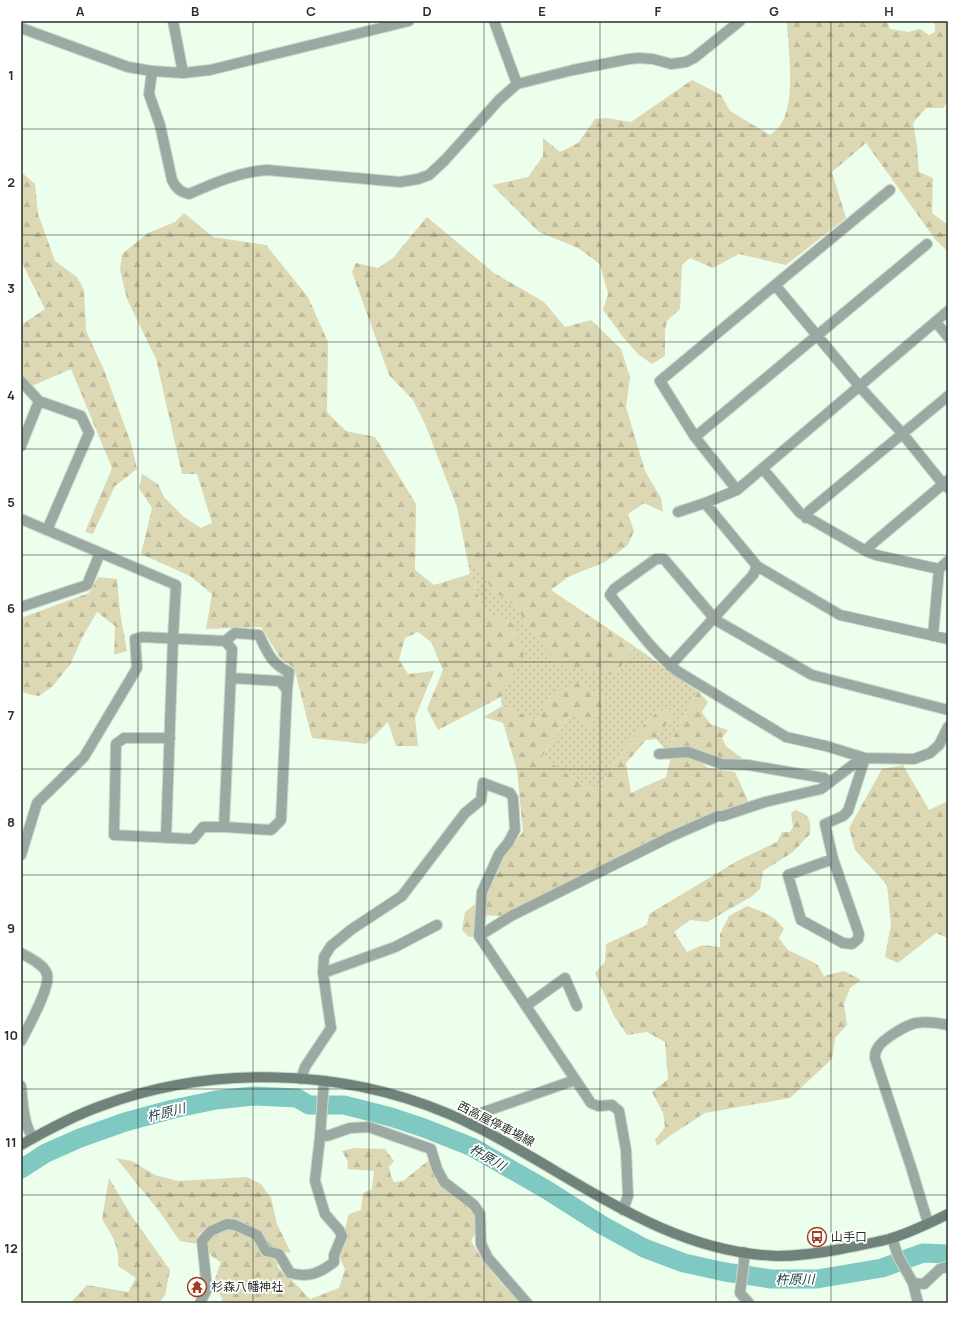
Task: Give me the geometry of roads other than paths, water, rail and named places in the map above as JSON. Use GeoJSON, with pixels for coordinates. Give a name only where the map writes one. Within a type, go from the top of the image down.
{"type":"FeatureCollection","features":[{"type":"Feature","properties":{"kind":"main road","name":"西高屋停車場線"},"geometry":{"type":"LineString","coordinates":[[21,1145],[55,1126],[101,1106],[150,1091],[198,1082],[250,1078],[302,1079],[362,1087],[406,1098],[448,1114],[505,1141],[645,1222],[683,1237],[719,1248],[777,1256],[815,1254],[892,1238],[948,1215]]}},
{"type":"Feature","properties":{"kind":"street"},"geometry":{"type":"LineString","coordinates":[[173,21],[184,73]]}},
{"type":"Feature","properties":{"kind":"street"},"geometry":{"type":"LineString","coordinates":[[21,28],[128,67],[152,71],[184,73],[210,70],[409,21]]}},
{"type":"Feature","properties":{"kind":"street"},"geometry":{"type":"LineString","coordinates":[[494,21],[517,84]]}},
{"type":"Feature","properties":{"kind":"street"},"geometry":{"type":"LineString","coordinates":[[152,71],[149,94],[160,125],[172,180],[176,187],[182,192],[189,194],[234,176],[252,171],[267,170],[400,182],[418,179],[429,175],[445,160],[499,100],[517,84],[573,70],[629,59],[639,58],[671,64],[686,62],[694,58],[740,21]]}},
{"type":"Feature","properties":{"kind":"street"},"geometry":{"type":"LineString","coordinates":[[737,490],[695,437],[660,381],[890,190]]}},
{"type":"Feature","properties":{"kind":"street"},"geometry":{"type":"LineString","coordinates":[[695,437],[927,244]]}},
{"type":"Feature","properties":{"kind":"street"},"geometry":{"type":"LineString","coordinates":[[775,285],[860,386],[946,484],[871,545],[866,551]]}},
{"type":"Feature","properties":{"kind":"street"},"geometry":{"type":"LineString","coordinates":[[678,512],[705,504],[737,490],[948,311]]}},
{"type":"Feature","properties":{"kind":"street"},"geometry":{"type":"LineString","coordinates":[[936,322],[948,337]]}},
{"type":"Feature","properties":{"kind":"street"},"geometry":{"type":"LineString","coordinates":[[21,381],[39,401],[81,416],[89,433],[47,530]]}},
{"type":"Feature","properties":{"kind":"street"},"geometry":{"type":"LineString","coordinates":[[806,518],[809,511],[948,396]]}},
{"type":"Feature","properties":{"kind":"street"},"geometry":{"type":"LineString","coordinates":[[21,446],[39,401]]}},
{"type":"Feature","properties":{"kind":"street"},"geometry":{"type":"LineString","coordinates":[[763,468],[800,513],[806,518],[876,555],[939,569]]}},
{"type":"Feature","properties":{"kind":"street"},"geometry":{"type":"LineString","coordinates":[[705,504],[757,566],[840,615],[948,639]]}},
{"type":"Feature","properties":{"kind":"street"},"geometry":{"type":"LineString","coordinates":[[21,519],[176,585],[166,838]]}},
{"type":"Feature","properties":{"kind":"street"},"geometry":{"type":"LineString","coordinates":[[21,607],[87,585],[100,553]]}},
{"type":"Feature","properties":{"kind":"street"},"geometry":{"type":"LineString","coordinates":[[948,710],[812,675],[719,622],[664,559],[656,559],[614,589],[610,595],[647,641],[670,666],[786,738],[826,746],[865,758],[914,759],[930,753],[939,745],[948,727]]}},
{"type":"Feature","properties":{"kind":"street"},"geometry":{"type":"LineString","coordinates":[[934,636],[939,569],[948,561]]}},
{"type":"Feature","properties":{"kind":"street"},"geometry":{"type":"LineString","coordinates":[[670,666],[753,575],[757,566]]}},
{"type":"Feature","properties":{"kind":"street"},"geometry":{"type":"LineString","coordinates":[[21,855],[37,803],[84,757],[137,668],[135,639],[142,637],[225,641],[235,633],[259,635],[270,656],[279,668],[289,672],[281,820],[271,830],[203,827],[193,839],[114,835],[116,744],[124,738],[170,738]]}},
{"type":"Feature","properties":{"kind":"street"},"geometry":{"type":"LineString","coordinates":[[224,827],[232,649],[225,641]]}},
{"type":"Feature","properties":{"kind":"street"},"geometry":{"type":"LineString","coordinates":[[231,678],[280,681],[287,690]]}},
{"type":"Feature","properties":{"kind":"street"},"geometry":{"type":"LineString","coordinates":[[659,754],[688,752],[722,764],[748,765],[824,778],[830,782]]}},
{"type":"Feature","properties":{"kind":"street"},"geometry":{"type":"LineString","coordinates":[[479,936],[511,916],[670,837],[711,819],[765,802],[821,789],[854,764],[865,758]]}},
{"type":"Feature","properties":{"kind":"street"},"geometry":{"type":"LineString","coordinates":[[833,859],[788,875],[801,920],[843,943],[852,944],[858,939],[860,934],[833,859],[825,824],[843,816],[848,811],[865,758]]}},
{"type":"Feature","properties":{"kind":"street"},"geometry":{"type":"LineString","coordinates":[[302,1079],[305,1067],[331,1028],[323,973],[324,957],[331,946],[352,929],[402,896],[465,813],[481,800],[483,783],[510,793],[513,798],[515,830],[508,843],[499,854],[482,892],[479,936],[591,1103],[598,1106],[612,1105],[619,1112],[626,1150],[628,1196],[623,1210]]}},
{"type":"Feature","properties":{"kind":"street"},"geometry":{"type":"LineString","coordinates":[[323,973],[395,946],[437,924]]}},
{"type":"Feature","properties":{"kind":"street"},"geometry":{"type":"LineString","coordinates":[[21,953],[42,966],[48,975],[44,993],[21,1042]]}},
{"type":"Feature","properties":{"kind":"street"},"geometry":{"type":"LineString","coordinates":[[526,1006],[565,978],[578,1006]]}},
{"type":"Feature","properties":{"kind":"street"},"geometry":{"type":"LineString","coordinates":[[928,1223],[875,1058],[876,1050],[879,1046],[896,1032],[915,1023],[928,1022],[948,1025]]}},
{"type":"Feature","properties":{"kind":"street"},"geometry":{"type":"LineString","coordinates":[[472,1125],[481,1113],[575,1080]]}},
{"type":"Feature","properties":{"kind":"street"},"geometry":{"type":"LineString","coordinates":[[200,1303],[207,1289],[202,1241],[211,1231],[227,1224],[236,1225],[257,1235],[266,1250],[279,1254],[290,1273],[300,1275],[312,1274],[325,1269],[334,1262],[334,1255],[342,1236],[325,1214],[315,1181],[324,1081]]}},
{"type":"Feature","properties":{"kind":"street"},"geometry":{"type":"LineString","coordinates":[[21,1086],[26,1124],[28,1131],[33,1138]]}},
{"type":"Feature","properties":{"kind":"street"},"geometry":{"type":"LineString","coordinates":[[320,1137],[350,1128],[369,1127],[431,1149],[437,1169],[444,1182],[474,1205],[480,1214],[481,1244],[488,1258],[527,1303]]}},
{"type":"Feature","properties":{"kind":"street"},"geometry":{"type":"LineString","coordinates":[[892,1238],[898,1256],[914,1282],[918,1303]]}},
{"type":"Feature","properties":{"kind":"street"},"geometry":{"type":"LineString","coordinates":[[744,1252],[740,1293],[748,1303]]}},
{"type":"Feature","properties":{"kind":"street"},"geometry":{"type":"LineString","coordinates":[[914,1282],[924,1284],[940,1269],[946,1267],[948,1268]]}},
{"type":"Feature","properties":{"kind":"waterway","name":"杵原川"},"geometry":{"type":"LineString","coordinates":[[21,1169],[46,1153],[80,1138],[125,1122],[173,1109],[216,1100],[253,1096],[297,1098],[309,1105],[344,1105],[391,1117],[472,1147],[547,1190],[602,1225],[644,1248],[684,1263],[725,1272],[771,1279],[817,1279],[882,1268],[923,1253],[948,1254]]}},
{"type":"Feature","properties":{"kind":"place","name":"山手口"},"geometry":{"type":"Point","coordinates":[817,1237]}},
{"type":"Feature","properties":{"kind":"place","name":"杉森八幡神社"},"geometry":{"type":"Point","coordinates":[197,1287]}}]}
